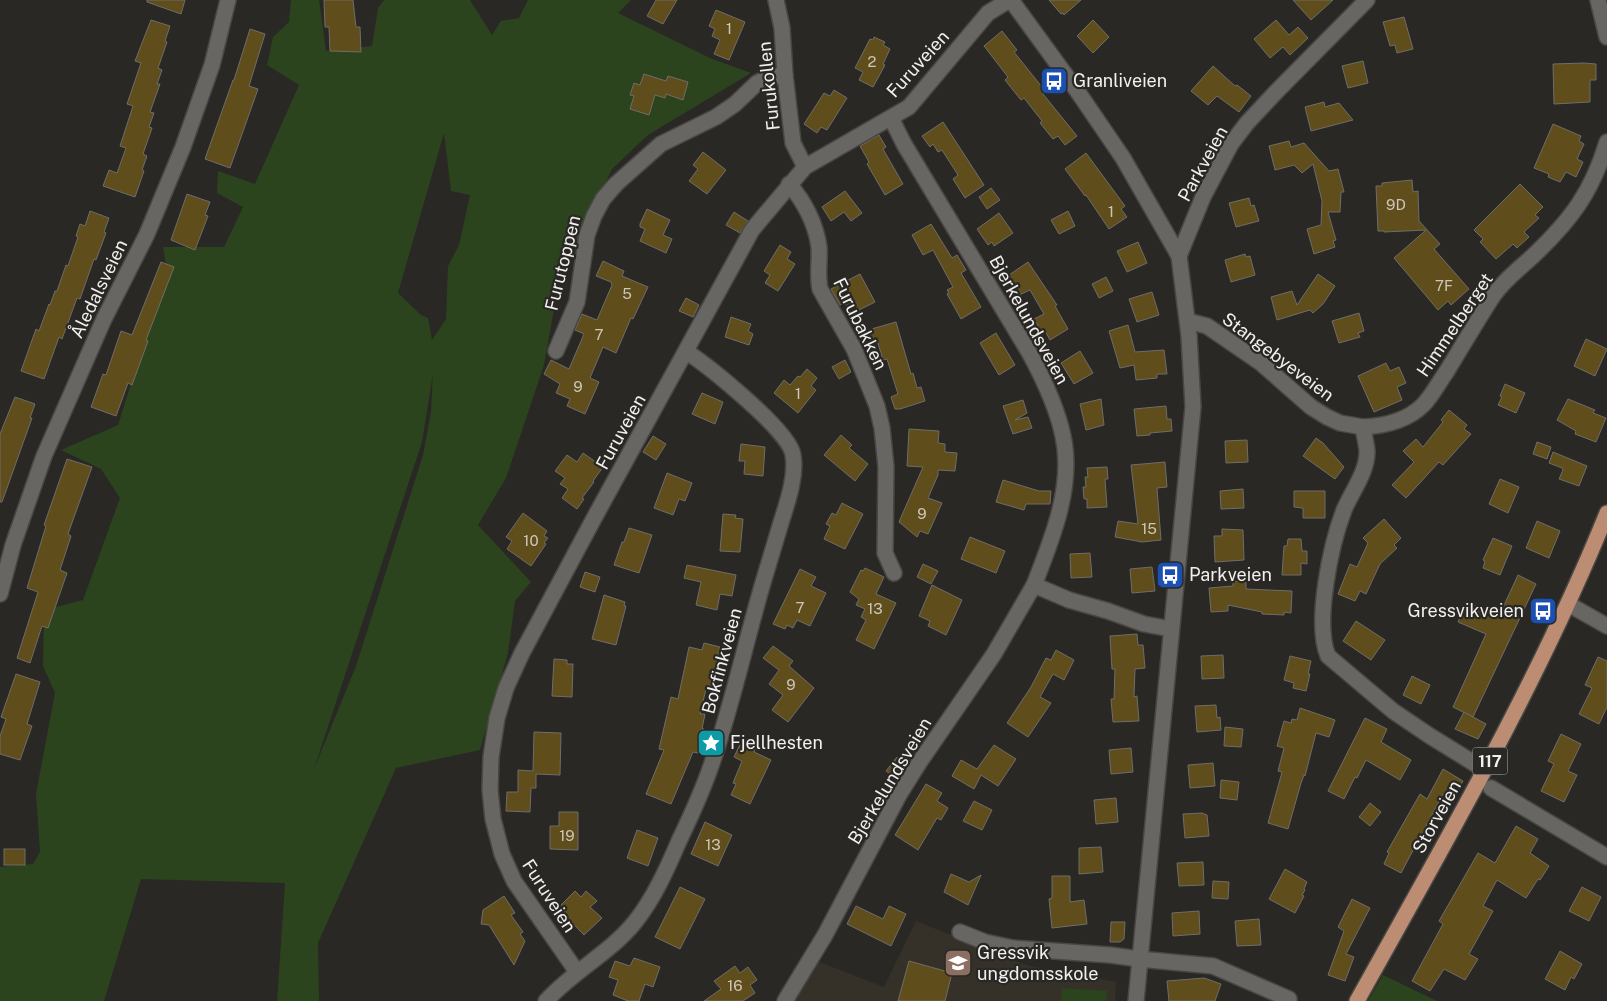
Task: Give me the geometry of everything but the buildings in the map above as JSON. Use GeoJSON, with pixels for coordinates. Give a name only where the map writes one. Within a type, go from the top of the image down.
{"type":"FeatureCollection","features":[{"type":"Feature","properties":{"kind":"main road","name":"Storveien"},"geometry":{"type":"LineString","coordinates":[[1357,1001],[1518,708],[1568,604],[1607,513]]}},
{"type":"Feature","properties":{"kind":"street","name":"Åledalsveien"},"geometry":{"type":"LineString","coordinates":[[0,594],[12,545],[44,456],[104,319],[147,234],[183,147],[212,65],[228,0]]}},
{"type":"Feature","properties":{"kind":"street","name":"Furukollen"},"geometry":{"type":"LineString","coordinates":[[776,0],[782,28],[793,143],[805,166]]}},
{"type":"Feature","properties":{"kind":"street","name":"Furuveien"},"geometry":{"type":"LineString","coordinates":[[578,972],[514,881],[502,854],[490,790],[491,757],[497,718],[506,688],[522,653],[752,230],[805,166],[909,107],[988,13],[1010,0]]}},
{"type":"Feature","properties":{"kind":"street"},"geometry":{"type":"LineString","coordinates":[[1010,0],[1078,92],[1123,158],[1179,256],[1188,321],[1193,407],[1136,1001]]}},
{"type":"Feature","properties":{"kind":"street","name":"Parkveien"},"geometry":{"type":"LineString","coordinates":[[1179,256],[1203,197],[1231,144],[1276,92],[1367,0]]}},
{"type":"Feature","properties":{"kind":"street"},"geometry":{"type":"LineString","coordinates":[[1598,0],[1607,37]]}},
{"type":"Feature","properties":{"kind":"street","name":"Furutoppen"},"geometry":{"type":"LineString","coordinates":[[556,351],[577,302],[574,273],[594,216],[603,199],[616,184],[661,144],[716,117],[735,104],[757,83],[768,77],[785,75]]}},
{"type":"Feature","properties":{"kind":"street","name":"Bjerkelundsveien"},"geometry":{"type":"LineString","coordinates":[[785,1001],[825,934],[919,763],[994,654],[1034,585],[1046,556],[1062,503],[1065,453],[1063,437],[1044,380],[904,144],[891,118]]}},
{"type":"Feature","properties":{"kind":"street","name":"Himmelberget"},"geometry":{"type":"LineString","coordinates":[[1363,427],[1392,423],[1408,416],[1422,406],[1437,386],[1494,295],[1514,272],[1533,256],[1567,221],[1586,195],[1600,166],[1607,142]]}},
{"type":"Feature","properties":{"kind":"street","name":"Furubakken"},"geometry":{"type":"LineString","coordinates":[[789,184],[804,204],[815,230],[819,246],[818,279],[820,289],[854,349],[876,406],[882,428],[886,467],[885,553],[894,573]]}},
{"type":"Feature","properties":{"kind":"street","name":"Stangebyeveien"},"geometry":{"type":"LineString","coordinates":[[1188,321],[1207,326],[1261,363],[1311,407],[1327,417],[1340,423],[1363,427]]}},
{"type":"Feature","properties":{"kind":"street","name":"Bokfinkveien"},"geometry":{"type":"LineString","coordinates":[[546,1001],[559,987],[612,945],[635,922],[664,874],[712,765],[729,710],[747,637],[787,504],[794,470],[794,453],[781,435],[746,399],[703,362],[687,352]]}},
{"type":"Feature","properties":{"kind":"street"},"geometry":{"type":"LineString","coordinates":[[1363,427],[1367,451],[1364,467],[1344,510],[1332,545],[1322,628],[1323,644],[1328,656],[1393,711],[1485,770]]}},
{"type":"Feature","properties":{"kind":"street"},"geometry":{"type":"LineString","coordinates":[[1034,585],[1069,600],[1144,624],[1171,629]]}},
{"type":"Feature","properties":{"kind":"street"},"geometry":{"type":"LineString","coordinates":[[1568,604],[1607,626]]}},
{"type":"Feature","properties":{"kind":"street"},"geometry":{"type":"LineString","coordinates":[[1491,788],[1607,857]]}},
{"type":"Feature","properties":{"kind":"street"},"geometry":{"type":"LineString","coordinates":[[960,932],[985,942],[1013,948],[1110,954],[1139,959],[1213,966],[1289,999]]}},
{"type":"Feature","properties":{"kind":"shaded area","name":"Gressvik ungdomsskole"},"geometry":{"type":"Polygon","coordinates":[[[916,921],[1026,965],[1116,982],[1115,1001],[793,1001],[817,961],[884,987],[916,921]]]}},
{"type":"Feature","properties":{"kind":"green space"},"geometry":{"type":"Polygon","coordinates":[[[291,0],[319,0],[326,51],[372,46],[378,8],[384,0],[470,0],[492,35],[501,21],[519,18],[528,0],[631,0],[618,13],[710,58],[751,73],[648,135],[612,169],[578,243],[565,249],[544,365],[506,478],[478,525],[531,582],[515,601],[508,653],[480,750],[396,768],[318,943],[319,1001],[277,1001],[285,883],[141,879],[104,1001],[0,1001],[0,867],[33,864],[40,852],[36,794],[55,693],[43,666],[44,610],[83,600],[120,498],[101,469],[61,450],[118,425],[167,270],[163,247],[224,247],[243,207],[217,193],[218,171],[255,184],[299,85],[267,65],[273,37],[289,22],[291,0]],[[444,133],[398,293],[421,315],[428,318],[432,340],[446,319],[448,266],[459,245],[470,195],[451,191],[444,133]],[[433,374],[422,442],[314,769],[356,666],[423,455],[431,412],[433,374]]]}},
{"type":"Feature","properties":{"kind":"green space"},"geometry":{"type":"Polygon","coordinates":[[[1383,975],[1437,1001],[1368,1001],[1383,975]]]}},
{"type":"Feature","properties":{"kind":"green space"},"geometry":{"type":"Polygon","coordinates":[[[1062,988],[1107,991],[1106,1001],[1061,1001],[1062,988]]]}},
{"type":"Feature","properties":{"kind":"place","name":"Granliveien"},"geometry":{"type":"Point","coordinates":[1054,81]}},
{"type":"Feature","properties":{"kind":"place","name":"Parkveien"},"geometry":{"type":"Point","coordinates":[1170,575]}},
{"type":"Feature","properties":{"kind":"place","name":"Gressvikveien"},"geometry":{"type":"Point","coordinates":[1543,611]}},
{"type":"Feature","properties":{"kind":"place","name":"Fjellhesten"},"geometry":{"type":"Point","coordinates":[711,743]}},
{"type":"Feature","properties":{"kind":"place","name":"Gressvik ungdomsskole"},"geometry":{"type":"Point","coordinates":[958,963]}}]}
